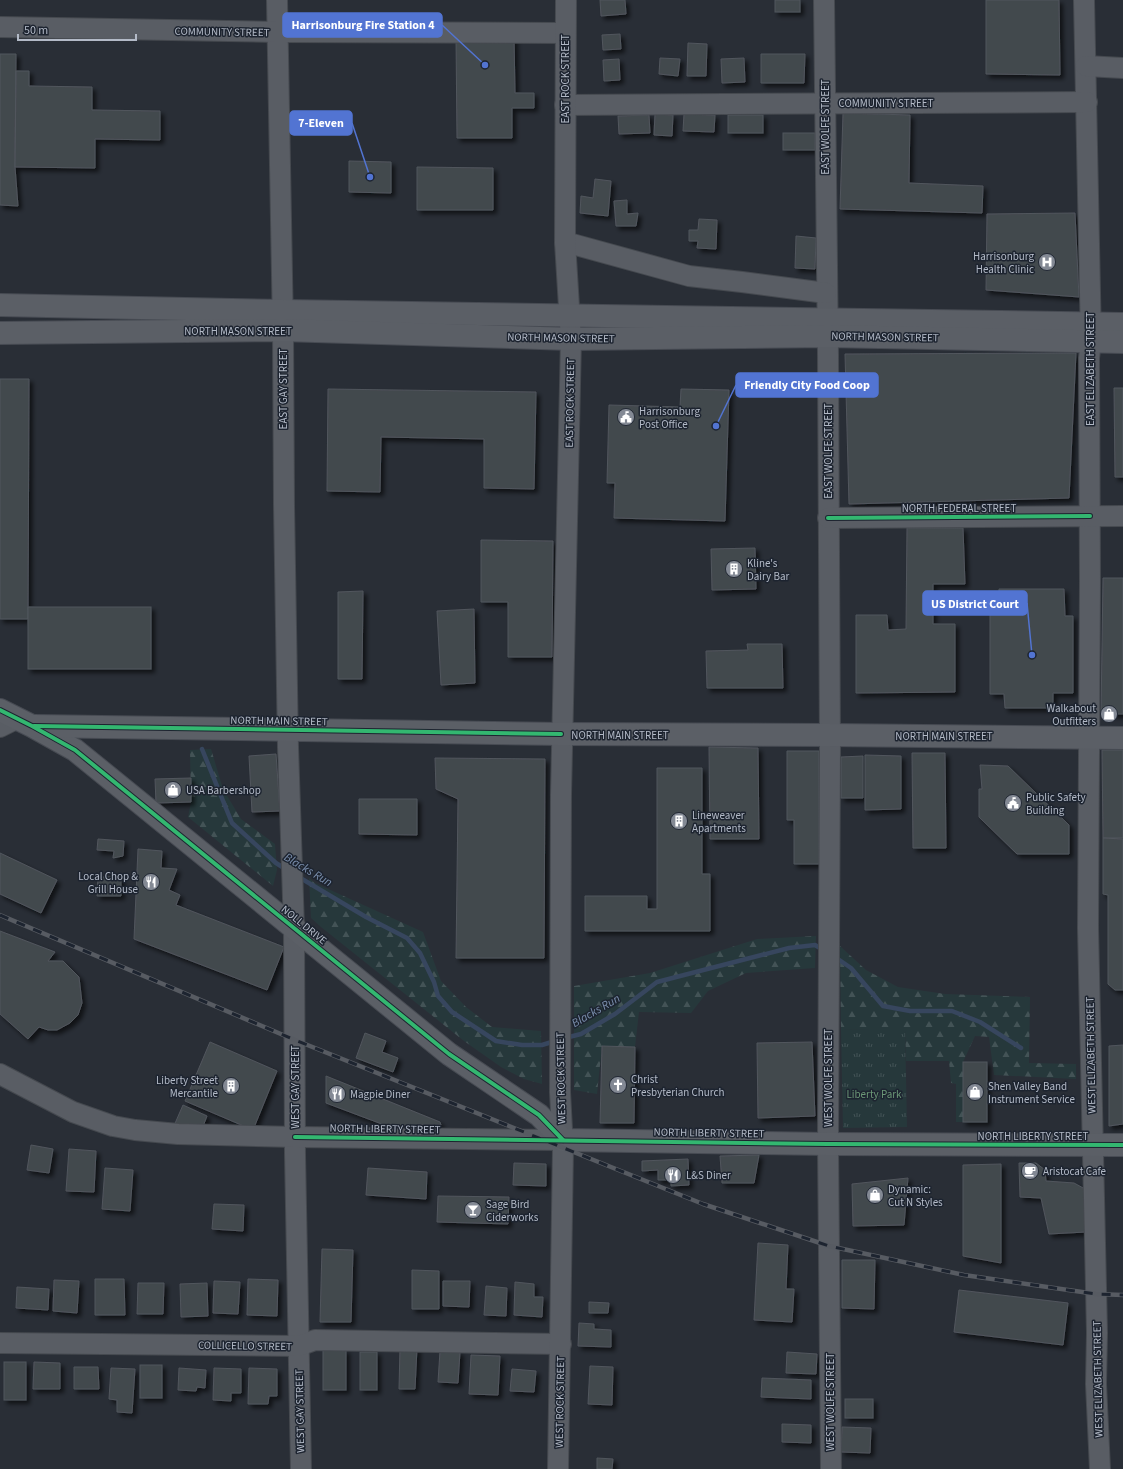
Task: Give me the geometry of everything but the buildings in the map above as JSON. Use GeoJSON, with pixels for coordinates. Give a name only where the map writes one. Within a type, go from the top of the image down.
{"type":"FeatureCollection","features":[{"type":"Feature","properties":{"kind":"main road","name":"NORTH MASON STREET"},"geometry":{"type":"LineString","coordinates":[[0,305],[571,339],[828,327]]}},
{"type":"Feature","properties":{"kind":"main road","name":"NORTH MASON STREET"},"geometry":{"type":"LineString","coordinates":[[0,333],[283,321],[570,315],[828,327],[1091,333],[1123,342]]}},
{"type":"Feature","properties":{"kind":"main road","name":"NORTH MASON STREET"},"geometry":{"type":"LineString","coordinates":[[1091,333],[1123,324]]}},
{"type":"Feature","properties":{"kind":"main road","name":"NORTH MAIN STREET"},"geometry":{"type":"LineString","coordinates":[[12,720],[287,730],[561,734],[1123,738]]}},
{"type":"Feature","properties":{"kind":"main road","name":"NOLL DRIVE"},"geometry":{"type":"LineString","coordinates":[[12,720],[75,750],[449,1054],[539,1115],[563,1140]]}},
{"type":"Feature","properties":{"kind":"main road","name":"NORTH LIBERTY STREET"},"geometry":{"type":"LineString","coordinates":[[563,1140],[828,1144],[1123,1145]]}},
{"type":"Feature","properties":{"kind":"street","name":"EAST GAY STREET"},"geometry":{"type":"LineString","coordinates":[[277,0],[283,321],[287,730]]}},
{"type":"Feature","properties":{"kind":"street","name":"EAST ROCK STREET"},"geometry":{"type":"LineString","coordinates":[[561,734],[571,339],[565,242],[566,0]]}},
{"type":"Feature","properties":{"kind":"street","name":"EAST WOLFE STREET"},"geometry":{"type":"LineString","coordinates":[[824,0],[826,293],[828,327],[830,735]]}},
{"type":"Feature","properties":{"kind":"street","name":"EAST ELIZABETH STREET"},"geometry":{"type":"LineString","coordinates":[[1084,0],[1091,333],[1089,358],[1089,737]]}},
{"type":"Feature","properties":{"kind":"street","name":"COMMUNITY STREET"},"geometry":{"type":"LineString","coordinates":[[0,27],[277,32],[565,33]]}},
{"type":"Feature","properties":{"kind":"street"},"geometry":{"type":"LineString","coordinates":[[1086,66],[1123,68]]}},
{"type":"Feature","properties":{"kind":"street","name":"COMMUNITY STREET"},"geometry":{"type":"LineString","coordinates":[[565,105],[1087,102]]}},
{"type":"Feature","properties":{"kind":"street"},"geometry":{"type":"LineString","coordinates":[[565,242],[689,276],[826,293]]}},
{"type":"Feature","properties":{"kind":"street","name":"NORTH FEDERAL STREET"},"geometry":{"type":"LineString","coordinates":[[828,518],[1123,516]]}},
{"type":"Feature","properties":{"kind":"street","name":"WEST GAY STREET"},"geometry":{"type":"LineString","coordinates":[[287,730],[294,928],[295,1137],[301,1469]]}},
{"type":"Feature","properties":{"kind":"street","name":"WEST ROCK STREET"},"geometry":{"type":"LineString","coordinates":[[558,1469],[563,1140],[560,1092],[561,734]]}},
{"type":"Feature","properties":{"kind":"street","name":"WEST WOLFE STREET"},"geometry":{"type":"LineString","coordinates":[[830,735],[828,1144],[831,1469]]}},
{"type":"Feature","properties":{"kind":"street","name":"WEST ELIZABETH STREET"},"geometry":{"type":"LineString","coordinates":[[1089,737],[1088,928],[1096,1384],[1100,1469]]}},
{"type":"Feature","properties":{"kind":"street","name":"NORTH LIBERTY STREET"},"geometry":{"type":"LineString","coordinates":[[0,1074],[73,1112],[113,1126],[135,1130],[295,1137],[563,1140]]}},
{"type":"Feature","properties":{"kind":"street","name":"COLLICELLO STREET"},"geometry":{"type":"LineString","coordinates":[[0,1343],[299,1346],[315,1340],[560,1344]]}},
{"type":"Feature","properties":{"kind":"green space"},"geometry":{"type":"Polygon","coordinates":[[[211,749],[223,789],[241,819],[275,844],[277,870],[273,886],[188,817],[191,802],[190,750],[211,749]]]}},
{"type":"Feature","properties":{"kind":"green space"},"geometry":{"type":"Polygon","coordinates":[[[309,878],[315,883],[423,932],[441,981],[466,1007],[492,1027],[541,1031],[542,1084],[524,1079],[501,1067],[464,1041],[321,927],[311,918],[309,878]]]}},
{"type":"Feature","properties":{"kind":"green space"},"geometry":{"type":"Polygon","coordinates":[[[816,936],[815,968],[746,973],[708,991],[691,1013],[639,1012],[635,1047],[602,1046],[597,1094],[574,1090],[574,986],[650,973],[757,939],[816,936]]]}},
{"type":"Feature","properties":{"kind":"green space"},"geometry":{"type":"Polygon","coordinates":[[[840,946],[866,970],[898,987],[945,994],[1030,997],[1029,1063],[1076,1064],[1076,1079],[994,1075],[989,1037],[975,1036],[963,1062],[963,1122],[956,1122],[956,1084],[951,1083],[949,1061],[906,1061],[905,1029],[841,1030],[840,946]]]}},
{"type":"Feature","properties":{"kind":"green space","name":"Liberty Park"},"geometry":{"type":"Polygon","coordinates":[[[905,1028],[907,1127],[843,1128],[841,1030],[905,1028]]]}},
{"type":"Feature","properties":{"kind":"waterway","name":"Blacks Run"},"geometry":{"type":"LineString","coordinates":[[202,749],[232,823],[276,863],[287,870]]}},
{"type":"Feature","properties":{"kind":"waterway","name":"Blacks Run"},"geometry":{"type":"LineString","coordinates":[[297,876],[366,917],[407,938],[420,953],[434,982],[438,996],[452,1012],[496,1041],[522,1045],[542,1045],[555,1041]]}},
{"type":"Feature","properties":{"kind":"waterway","name":"Blacks Run"},"geometry":{"type":"LineString","coordinates":[[565,1038],[581,1034],[615,1014],[657,982],[789,948],[815,945],[823,950]]}},
{"type":"Feature","properties":{"kind":"waterway","name":"Blacks Run"},"geometry":{"type":"LineString","coordinates":[[835,957],[851,968],[883,1006],[910,1011],[952,1011],[980,1022],[1021,1048]]}},
{"type":"Feature","properties":{"kind":"railway"},"geometry":{"type":"LineString","coordinates":[[0,915],[295,1040],[703,1204],[829,1246],[964,1275],[1096,1294],[1123,1295]]}},
{"type":"Feature","properties":{"kind":"cycle path"},"geometry":{"type":"LineString","coordinates":[[828,518],[1090,516]]}},
{"type":"Feature","properties":{"kind":"cycle path"},"geometry":{"type":"LineString","coordinates":[[0,710],[75,750],[449,1054],[539,1115],[563,1140]]}},
{"type":"Feature","properties":{"kind":"cycle path"},"geometry":{"type":"LineString","coordinates":[[34,726],[561,734]]}},
{"type":"Feature","properties":{"kind":"cycle path"},"geometry":{"type":"LineString","coordinates":[[295,1137],[828,1144],[1123,1145]]}},
{"type":"Feature","properties":{"kind":"place","name":"Harrisonburg Fire Station 4"},"geometry":{"type":"Point","coordinates":[485,65]}},
{"type":"Feature","properties":{"kind":"place","name":"7-Eleven"},"geometry":{"type":"Point","coordinates":[370,177]}},
{"type":"Feature","properties":{"kind":"place","name":"Harrisonburg Health Clinic"},"geometry":{"type":"Point","coordinates":[1047,262]}},
{"type":"Feature","properties":{"kind":"place","name":"Harrisonburg Post Office"},"geometry":{"type":"Point","coordinates":[626,417]}},
{"type":"Feature","properties":{"kind":"place","name":"Friendly City Food Coop"},"geometry":{"type":"Point","coordinates":[716,426]}},
{"type":"Feature","properties":{"kind":"place","name":"Kline's Dairy Bar"},"geometry":{"type":"Point","coordinates":[734,569]}},
{"type":"Feature","properties":{"kind":"place","name":"US District Court"},"geometry":{"type":"Point","coordinates":[1032,655]}},
{"type":"Feature","properties":{"kind":"place","name":"Walkabout Outfitters"},"geometry":{"type":"Point","coordinates":[1109,714]}},
{"type":"Feature","properties":{"kind":"place","name":"USA Barbershop"},"geometry":{"type":"Point","coordinates":[173,790]}},
{"type":"Feature","properties":{"kind":"place","name":"Public Safety Building"},"geometry":{"type":"Point","coordinates":[1013,803]}},
{"type":"Feature","properties":{"kind":"place","name":"Lineweaver Apartments"},"geometry":{"type":"Point","coordinates":[679,821]}},
{"type":"Feature","properties":{"kind":"place","name":"Local Chop & Grill House"},"geometry":{"type":"Point","coordinates":[151,882]}},
{"type":"Feature","properties":{"kind":"place","name":"Christ Presbyterian Church"},"geometry":{"type":"Point","coordinates":[618,1085]}},
{"type":"Feature","properties":{"kind":"place","name":"Liberty Street Mercantile"},"geometry":{"type":"Point","coordinates":[231,1086]}},
{"type":"Feature","properties":{"kind":"place","name":"Shen Valley Band Instrument Service"},"geometry":{"type":"Point","coordinates":[975,1092]}},
{"type":"Feature","properties":{"kind":"place","name":"Magpie Diner"},"geometry":{"type":"Point","coordinates":[337,1094]}},
{"type":"Feature","properties":{"kind":"place","name":"Aristocat Cafe"},"geometry":{"type":"Point","coordinates":[1030,1171]}},
{"type":"Feature","properties":{"kind":"place","name":"L&S Diner"},"geometry":{"type":"Point","coordinates":[673,1175]}},
{"type":"Feature","properties":{"kind":"place","name":"Dynamic: Cut N Styles"},"geometry":{"type":"Point","coordinates":[875,1195]}},
{"type":"Feature","properties":{"kind":"place","name":"Sage Bird Ciderworks"},"geometry":{"type":"Point","coordinates":[473,1210]}}]}
